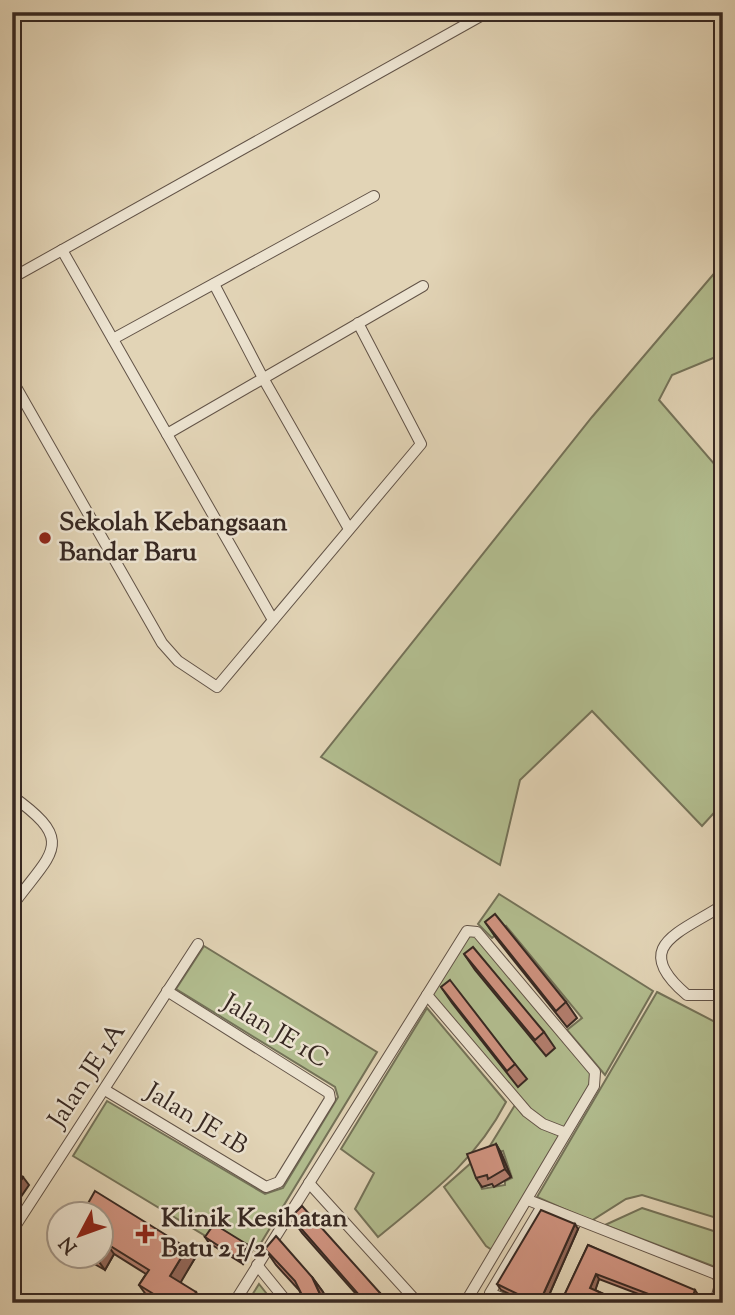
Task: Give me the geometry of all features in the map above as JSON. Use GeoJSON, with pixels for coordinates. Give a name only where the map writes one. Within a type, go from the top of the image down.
{"type":"FeatureCollection","features":[{"type":"Feature","properties":{"kind":"street"},"geometry":{"type":"LineString","coordinates":[[12,278],[488,12]]}},
{"type":"Feature","properties":{"kind":"street"},"geometry":{"type":"LineString","coordinates":[[624,12],[636,15],[643,12]]}},
{"type":"Feature","properties":{"kind":"street"},"geometry":{"type":"LineString","coordinates":[[113,340],[374,196]]}},
{"type":"Feature","properties":{"kind":"street"},"geometry":{"type":"LineString","coordinates":[[62,250],[273,620]]}},
{"type":"Feature","properties":{"kind":"street"},"geometry":{"type":"LineString","coordinates":[[214,284],[263,378],[349,529]]}},
{"type":"Feature","properties":{"kind":"street"},"geometry":{"type":"LineString","coordinates":[[167,434],[423,286]]}},
{"type":"Feature","properties":{"kind":"street"},"geometry":{"type":"LineString","coordinates":[[12,380],[169,653],[216,687],[421,444],[358,323]]}},
{"type":"Feature","properties":{"kind":"street"},"geometry":{"type":"LineString","coordinates":[[12,796],[48,825],[53,841],[48,856],[12,906]]}},
{"type":"Feature","properties":{"kind":"street"},"geometry":{"type":"LineString","coordinates":[[713,995],[687,995],[660,966],[660,956],[666,943],[723,905]]}},
{"type":"Feature","properties":{"kind":"street"},"geometry":{"type":"LineString","coordinates":[[234,1303],[467,931],[477,932],[595,1072],[594,1086],[466,1303]]}},
{"type":"Feature","properties":{"kind":"street","name":"Jalan JE 1A"},"geometry":{"type":"LineString","coordinates":[[12,1231],[198,944]]}},
{"type":"Feature","properties":{"kind":"street","name":"Jalan JE 1C"},"geometry":{"type":"LineString","coordinates":[[167,992],[325,1087],[329,1093],[330,1098],[279,1182],[266,1187]]}},
{"type":"Feature","properties":{"kind":"street"},"geometry":{"type":"LineString","coordinates":[[427,995],[527,1112],[542,1124],[566,1133]]}},
{"type":"Feature","properties":{"kind":"street","name":"Jalan JE 1B"},"geometry":{"type":"LineString","coordinates":[[105,1090],[266,1187]]}},
{"type":"Feature","properties":{"kind":"street"},"geometry":{"type":"LineString","coordinates":[[309,1183],[418,1303]]}},
{"type":"Feature","properties":{"kind":"street"},"geometry":{"type":"LineString","coordinates":[[528,1200],[716,1274],[721,1281],[715,1303]]}},
{"type":"Feature","properties":{"kind":"street"},"geometry":{"type":"LineString","coordinates":[[514,1303],[491,1293],[542,1206]]}},
{"type":"Feature","properties":{"kind":"street"},"geometry":{"type":"LineString","coordinates":[[257,1265],[288,1303]]}},
{"type":"Feature","properties":{"kind":"green space"},"geometry":{"type":"Polygon","coordinates":[[[723,263],[723,354],[672,375],[659,400],[723,474],[723,803],[702,826],[592,711],[520,780],[500,865],[321,757],[592,417],[723,263]]]}},
{"type":"Feature","properties":{"kind":"green space"},"geometry":{"type":"Polygon","coordinates":[[[499,894],[653,991],[605,1075],[567,1030],[582,1018],[506,926],[492,938],[478,924],[499,894]]]}},
{"type":"Feature","properties":{"kind":"green space"},"geometry":{"type":"Polygon","coordinates":[[[468,935],[476,935],[592,1073],[593,1079],[564,1129],[535,1116],[432,995],[468,935]]]}},
{"type":"Feature","properties":{"kind":"green space"},"geometry":{"type":"Polygon","coordinates":[[[204,946],[377,1052],[256,1251],[216,1226],[209,1238],[73,1156],[107,1101],[265,1194],[283,1188],[338,1097],[335,1087],[176,989],[204,946]]]}},
{"type":"Feature","properties":{"kind":"green space"},"geometry":{"type":"Polygon","coordinates":[[[657,992],[723,1026],[723,1220],[642,1195],[626,1199],[591,1221],[537,1197],[657,992]]]}},
{"type":"Feature","properties":{"kind":"green space"},"geometry":{"type":"Polygon","coordinates":[[[427,1008],[506,1102],[480,1142],[450,1176],[378,1237],[355,1209],[374,1173],[341,1149],[427,1008]]]}},
{"type":"Feature","properties":{"kind":"green space"},"geometry":{"type":"Polygon","coordinates":[[[515,1105],[540,1127],[562,1135],[495,1252],[486,1246],[444,1187],[471,1163],[482,1189],[505,1185],[505,1181],[512,1178],[503,1151],[485,1154],[515,1105]]]}},
{"type":"Feature","properties":{"kind":"green space"},"geometry":{"type":"Polygon","coordinates":[[[642,1208],[723,1234],[723,1270],[605,1225],[642,1208]]]}},
{"type":"Feature","properties":{"kind":"green space"},"geometry":{"type":"Polygon","coordinates":[[[259,1284],[274,1303],[247,1303],[259,1284]]]}},
{"type":"Feature","properties":{"kind":"building"},"geometry":{"type":"Polygon","coordinates":[[[495,914],[566,1002],[556,1011],[485,922],[495,914]]]}},
{"type":"Feature","properties":{"kind":"building"},"geometry":{"type":"Polygon","coordinates":[[[473,947],[544,1032],[535,1040],[464,954],[473,947]]]}},
{"type":"Feature","properties":{"kind":"building"},"geometry":{"type":"Polygon","coordinates":[[[450,980],[515,1064],[507,1071],[441,987],[450,980]]]}},
{"type":"Feature","properties":{"kind":"building"},"geometry":{"type":"Polygon","coordinates":[[[496,1144],[505,1169],[488,1179],[487,1175],[476,1178],[467,1154],[496,1144]]]}},
{"type":"Feature","properties":{"kind":"building"},"geometry":{"type":"Polygon","coordinates":[[[12,1170],[23,1177],[12,1194],[12,1170]]]}},
{"type":"Feature","properties":{"kind":"building"},"geometry":{"type":"Polygon","coordinates":[[[95,1191],[110,1200],[90,1200],[95,1191]]]}},
{"type":"Feature","properties":{"kind":"building"},"geometry":{"type":"Polygon","coordinates":[[[116,1204],[187,1248],[170,1276],[196,1292],[189,1303],[164,1303],[165,1301],[139,1285],[149,1270],[116,1250],[116,1204]]]}},
{"type":"Feature","properties":{"kind":"building"},"geometry":{"type":"Polygon","coordinates":[[[302,1206],[380,1293],[370,1303],[366,1303],[291,1217],[302,1206]]]}},
{"type":"Feature","properties":{"kind":"building"},"geometry":{"type":"Polygon","coordinates":[[[541,1210],[575,1224],[542,1297],[532,1301],[497,1284],[541,1210]]]}},
{"type":"Feature","properties":{"kind":"building"},"geometry":{"type":"Polygon","coordinates":[[[214,1224],[248,1245],[239,1259],[205,1237],[214,1224]]]}},
{"type":"Feature","properties":{"kind":"building"},"geometry":{"type":"Polygon","coordinates":[[[276,1236],[312,1277],[324,1303],[306,1303],[295,1281],[265,1249],[276,1236]]]}},
{"type":"Feature","properties":{"kind":"building"},"geometry":{"type":"Polygon","coordinates":[[[588,1245],[695,1290],[690,1303],[672,1303],[596,1274],[590,1288],[623,1303],[567,1303],[562,1300],[588,1245]]]}},
{"type":"Feature","properties":{"kind":"place","name":"Sekolah Kebangsaan Bandar Baru"},"geometry":{"type":"Point","coordinates":[45,538]}},
{"type":"Feature","properties":{"kind":"place","name":"Klinik Kesihatan Batu 2 1/2"},"geometry":{"type":"Point","coordinates":[145,1234]}}]}
